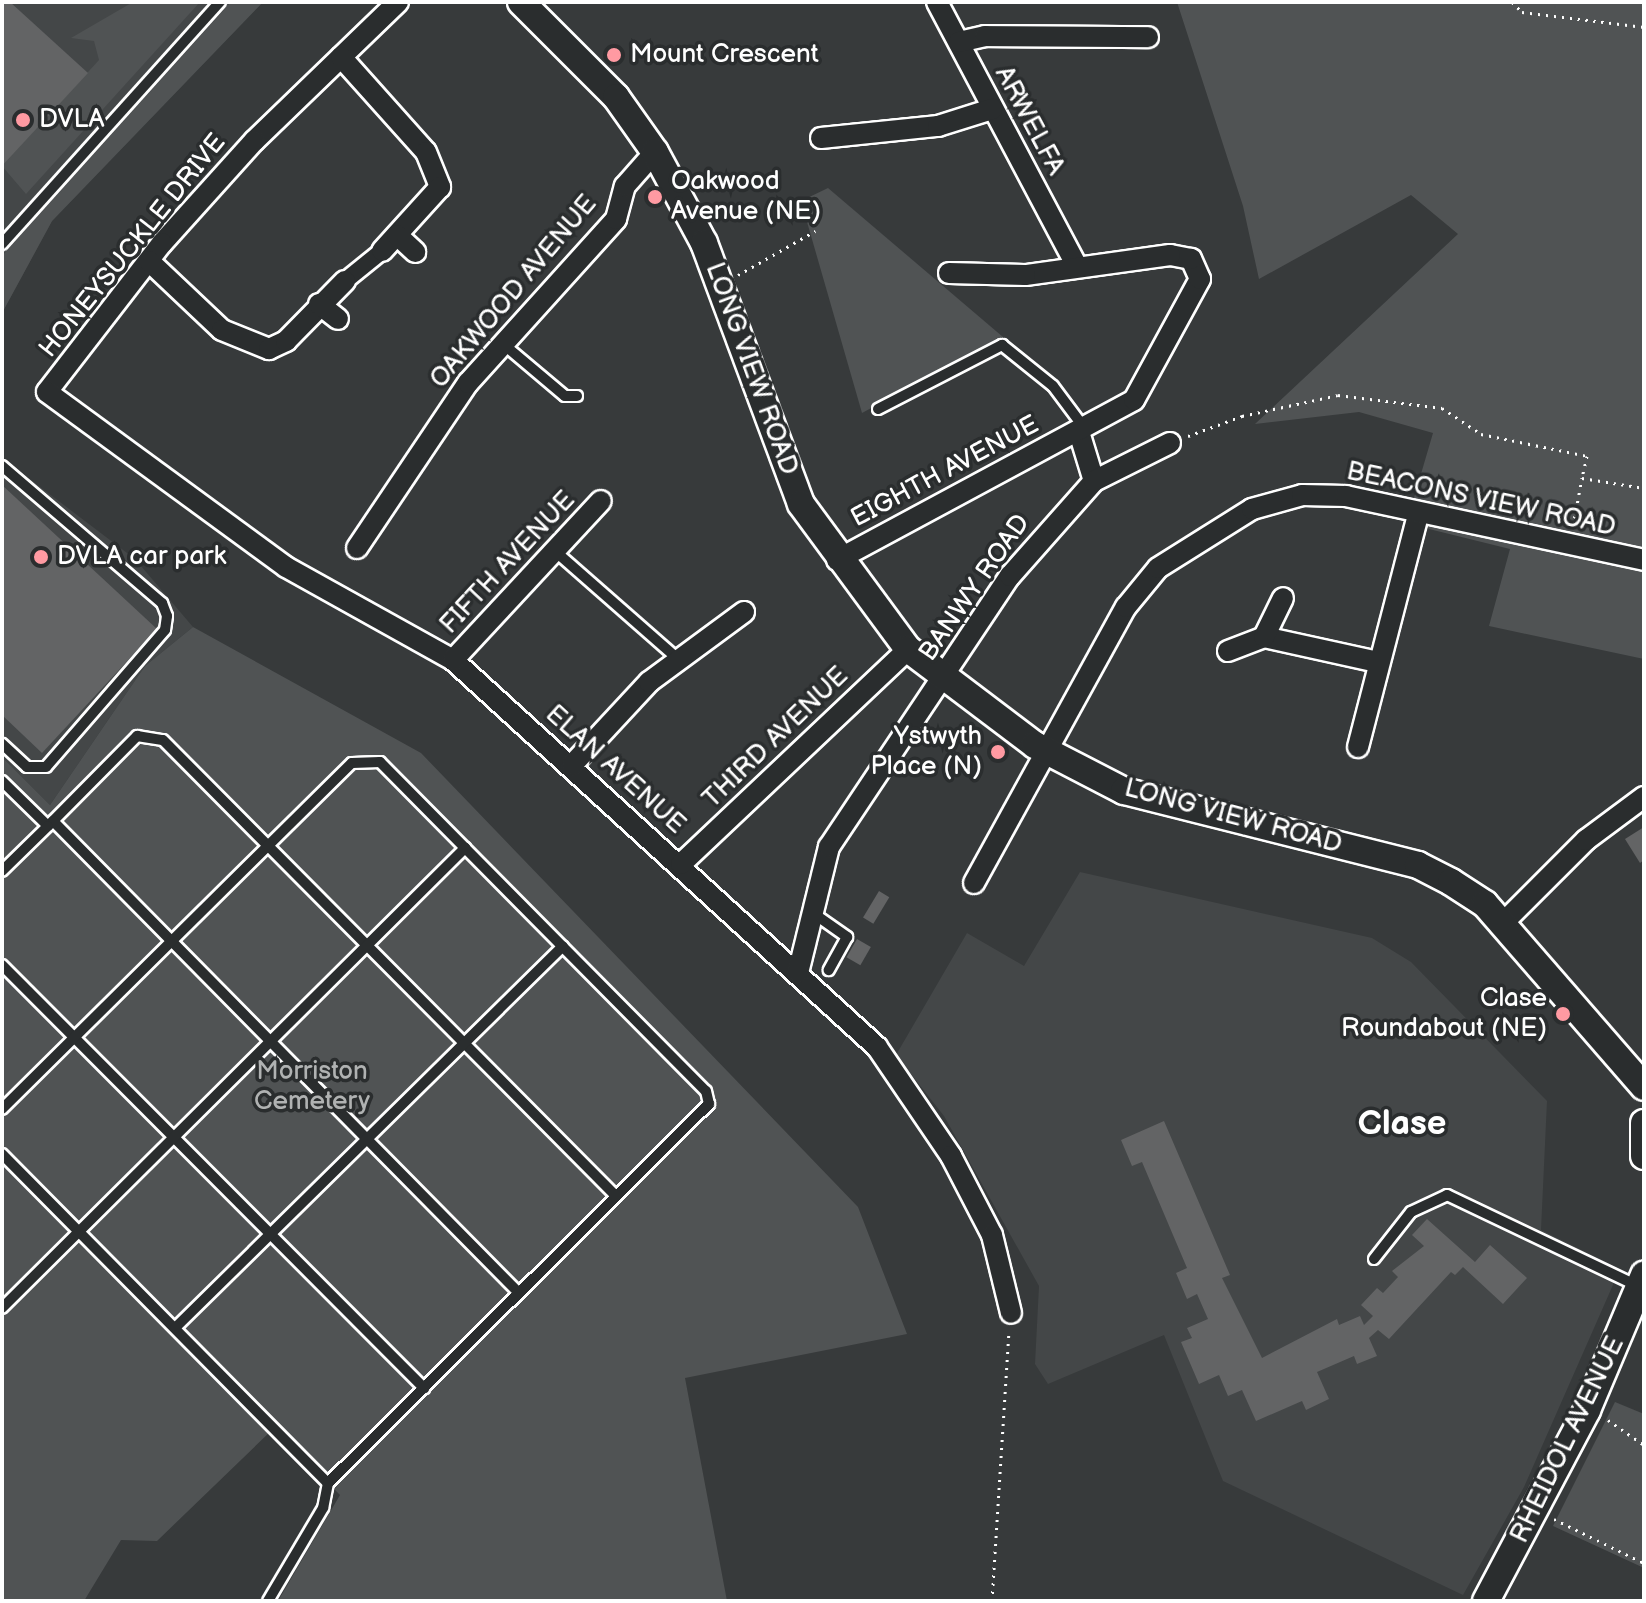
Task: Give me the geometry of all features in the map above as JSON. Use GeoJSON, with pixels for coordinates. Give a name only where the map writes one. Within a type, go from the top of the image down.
{"type":"FeatureCollection","features":[{"type":"Feature","properties":{"kind":"street","name":"HONEYSUCKLE DRIVE"},"geometry":{"type":"LineString","coordinates":[[47,392],[149,261],[254,141],[398,2]]}},
{"type":"Feature","properties":{"kind":"street","name":"LONG VIEW ROAD"},"geometry":{"type":"LineString","coordinates":[[521,2],[616,97],[655,152],[721,285],[801,504],[837,560],[908,649],[1048,752],[1124,791],[1418,865],[1485,904],[1644,1087]]}},
{"type":"Feature","properties":{"kind":"street","name":"ARWELFA"},"geometry":{"type":"LineString","coordinates":[[937,2],[1076,264]]}},
{"type":"Feature","properties":{"kind":"street"},"geometry":{"type":"LineString","coordinates":[[959,42],[985,36],[1148,37]]}},
{"type":"Feature","properties":{"kind":"street"},"geometry":{"type":"LineString","coordinates":[[149,261],[222,330],[255,347],[286,341],[319,304],[382,251],[440,187],[435,170],[382,97],[341,57]]}},
{"type":"Feature","properties":{"kind":"street"},"geometry":{"type":"LineString","coordinates":[[821,138],[938,126],[992,109]]}},
{"type":"Feature","properties":{"kind":"street","name":"OAKWOOD AVENUE"},"geometry":{"type":"LineString","coordinates":[[357,548],[433,431],[500,342],[616,219],[625,186],[655,152]]}},
{"type":"Feature","properties":{"kind":"street"},"geometry":{"type":"LineString","coordinates":[[397,235],[415,252]]}},
{"type":"Feature","properties":{"kind":"street","name":"EIGHTH AVENUE"},"geometry":{"type":"LineString","coordinates":[[837,560],[994,471],[1082,430],[1134,400],[1200,279],[1191,259],[1170,255],[1076,264]]}},
{"type":"Feature","properties":{"kind":"street"},"geometry":{"type":"LineString","coordinates":[[949,273],[1025,275],[1076,264]]}},
{"type":"Feature","properties":{"kind":"street"},"geometry":{"type":"LineString","coordinates":[[319,304],[338,319]]}},
{"type":"Feature","properties":{"kind":"street","name":"ELAN AVENUE"},"geometry":{"type":"LineString","coordinates":[[47,392],[286,567],[453,660],[681,864],[877,1047],[951,1156],[992,1235],[1011,1313]]}},
{"type":"Feature","properties":{"kind":"street"},"geometry":{"type":"LineString","coordinates":[[1082,430],[1094,481]]}},
{"type":"Feature","properties":{"kind":"street","name":"BANWY ROAD"},"geometry":{"type":"LineString","coordinates":[[798,973],[829,847],[1010,576],[1094,481],[1170,443]]}},
{"type":"Feature","properties":{"kind":"street","name":"BEACONS VIEW ROAD"},"geometry":{"type":"LineString","coordinates":[[974,883],[1126,607],[1158,568],[1201,537],[1252,509],[1302,495],[1346,496],[1411,508],[1418,515],[1644,560]]}},
{"type":"Feature","properties":{"kind":"street","name":"FIFTH AVENUE"},"geometry":{"type":"LineString","coordinates":[[453,660],[601,501]]}},
{"type":"Feature","properties":{"kind":"street"},"geometry":{"type":"LineString","coordinates":[[1358,747],[1418,515]]}},
{"type":"Feature","properties":{"kind":"street"},"geometry":{"type":"LineString","coordinates":[[1264,637],[1283,598]]}},
{"type":"Feature","properties":{"kind":"street"},"geometry":{"type":"LineString","coordinates":[[572,765],[678,659],[744,612]]}},
{"type":"Feature","properties":{"kind":"street"},"geometry":{"type":"LineString","coordinates":[[1228,651],[1264,637],[1378,662]]}},
{"type":"Feature","properties":{"kind":"street","name":"THIRD AVENUE"},"geometry":{"type":"LineString","coordinates":[[681,864],[908,649]]}},
{"type":"Feature","properties":{"kind":"street"},"geometry":{"type":"LineString","coordinates":[[1502,924],[1586,840],[1644,797]]}},
{"type":"Feature","properties":{"kind":"street"},"geometry":{"type":"LineString","coordinates":[[1644,1123],[1644,1156]]}},
{"type":"Feature","properties":{"kind":"street","name":"RHEIDOL AVENUE"},"geometry":{"type":"LineString","coordinates":[[1486,1601],[1575,1435],[1642,1281]]}},
{"type":"Feature","properties":{"kind":"lane"},"geometry":{"type":"LineString","coordinates":[[2,244],[220,2]]}},
{"type":"Feature","properties":{"kind":"lane"},"geometry":{"type":"LineString","coordinates":[[500,342],[565,396],[577,396]]}},
{"type":"Feature","properties":{"kind":"lane"},"geometry":{"type":"LineString","coordinates":[[878,409],[1002,345],[1053,386],[1082,430]]}},
{"type":"Feature","properties":{"kind":"lane"},"geometry":{"type":"LineString","coordinates":[[2,466],[162,603],[167,616],[165,630],[46,767],[27,767],[2,744]]}},
{"type":"Feature","properties":{"kind":"lane"},"geometry":{"type":"LineString","coordinates":[[555,551],[678,659]]}},
{"type":"Feature","properties":{"kind":"lane"},"geometry":{"type":"LineString","coordinates":[[2,871],[137,736],[163,740],[616,1196]]}},
{"type":"Feature","properties":{"kind":"lane"},"geometry":{"type":"LineString","coordinates":[[2,1109],[352,763],[380,762],[706,1091],[709,1104],[328,1483],[323,1508],[268,1601]]}},
{"type":"Feature","properties":{"kind":"lane"},"geometry":{"type":"LineString","coordinates":[[2,781],[51,824],[519,1293]]}},
{"type":"Feature","properties":{"kind":"lane"},"geometry":{"type":"LineString","coordinates":[[2,1308],[465,848]]}},
{"type":"Feature","properties":{"kind":"lane"},"geometry":{"type":"LineString","coordinates":[[813,913],[847,937],[829,970]]}},
{"type":"Feature","properties":{"kind":"lane"},"geometry":{"type":"LineString","coordinates":[[175,1328],[563,946]]}},
{"type":"Feature","properties":{"kind":"lane"},"geometry":{"type":"LineString","coordinates":[[2,965],[424,1388]]}},
{"type":"Feature","properties":{"kind":"lane"},"geometry":{"type":"LineString","coordinates":[[2,1154],[328,1483]]}},
{"type":"Feature","properties":{"kind":"lane"},"geometry":{"type":"LineString","coordinates":[[1374,1259],[1411,1212],[1447,1195],[1642,1281]]}},
{"type":"Feature","properties":{"kind":"path"},"geometry":{"type":"LineString","coordinates":[[1512,2],[1522,12],[1644,27]]}},
{"type":"Feature","properties":{"kind":"path"},"geometry":{"type":"LineString","coordinates":[[721,285],[815,231]]}},
{"type":"Feature","properties":{"kind":"path"},"geometry":{"type":"LineString","coordinates":[[1170,443],[1242,416],[1338,395],[1442,408],[1481,434],[1587,456],[1582,478],[1644,488]]}},
{"type":"Feature","properties":{"kind":"path"},"geometry":{"type":"LineString","coordinates":[[992,1601],[1011,1313]]}},
{"type":"Feature","properties":{"kind":"path"},"geometry":{"type":"LineString","coordinates":[[1607,1419],[1644,1445]]}},
{"type":"Feature","properties":{"kind":"path"},"geometry":{"type":"LineString","coordinates":[[1556,1520],[1644,1563]]}},
{"type":"Feature","properties":{"kind":"shaded area"},"geometry":{"type":"Polygon","coordinates":[[[2,2],[263,2],[52,221],[2,313],[2,2]]]}},
{"type":"Feature","properties":{"kind":"shaded area","name":"DVLA car park"},"geometry":{"type":"Polygon","coordinates":[[[2,458],[135,559],[193,627],[145,666],[50,805],[2,757],[2,458]]]}},
{"type":"Feature","properties":{"kind":"shaded area"},"geometry":{"type":"Polygon","coordinates":[[[1080,872],[1372,938],[1411,962],[1547,1101],[1541,1230],[1620,1269],[1524,1487],[1463,1595],[1223,1481],[1164,1335],[1048,1384],[1035,1364],[1039,1286],[944,1116],[896,1055],[967,933],[1024,966],[1080,872]]]}},
{"type":"Feature","properties":{"kind":"green space"},"geometry":{"type":"Polygon","coordinates":[[[133,2],[200,2],[26,194],[2,166],[99,60],[94,41],[71,38],[133,2]]]}},
{"type":"Feature","properties":{"kind":"green space"},"geometry":{"type":"Polygon","coordinates":[[[231,2],[263,2],[52,221],[2,313],[2,256],[231,2]]]}},
{"type":"Feature","properties":{"kind":"green space"},"geometry":{"type":"Polygon","coordinates":[[[1177,2],[1644,2],[1644,659],[1489,626],[1510,549],[1429,529],[1411,508],[1433,433],[1359,412],[1255,424],[1458,234],[1411,195],[1259,279],[1243,206],[1177,2]]]}},
{"type":"Feature","properties":{"kind":"green space"},"geometry":{"type":"Polygon","coordinates":[[[828,188],[1003,337],[862,413],[801,201],[828,188]]]}},
{"type":"Feature","properties":{"kind":"green space","name":"Morriston Cemetery"},"geometry":{"type":"Polygon","coordinates":[[[193,627],[421,753],[858,1207],[907,1334],[685,1378],[727,1601],[278,1601],[340,1495],[274,1428],[157,1541],[121,1540],[84,1601],[2,1601],[2,757],[50,805],[145,666],[193,627]]]}},
{"type":"Feature","properties":{"kind":"green space"},"geometry":{"type":"Polygon","coordinates":[[[1615,1402],[1644,1414],[1644,1568],[1553,1526],[1615,1402]]]}},
{"type":"Feature","properties":{"kind":"building","name":"DVLA"},"geometry":{"type":"Polygon","coordinates":[[[2,2],[10,2],[88,73],[2,166],[2,2]]]}},
{"type":"Feature","properties":{"kind":"building","name":"DVLA car park"},"geometry":{"type":"Polygon","coordinates":[[[2,485],[157,629],[42,753],[2,715],[2,485]]]}},
{"type":"Feature","properties":{"kind":"building"},"geometry":{"type":"Polygon","coordinates":[[[1644,827],[1644,860],[1640,863],[1625,839],[1644,827]]]}},
{"type":"Feature","properties":{"kind":"building"},"geometry":{"type":"Polygon","coordinates":[[[879,891],[889,897],[873,924],[863,918],[879,891]]]}},
{"type":"Feature","properties":{"kind":"building"},"geometry":{"type":"Polygon","coordinates":[[[857,939],[871,947],[860,965],[846,957],[857,939]]]}},
{"type":"Feature","properties":{"kind":"building"},"geometry":{"type":"Polygon","coordinates":[[[1164,1121],[1230,1275],[1222,1278],[1262,1358],[1337,1319],[1339,1325],[1360,1316],[1364,1325],[1373,1316],[1361,1305],[1377,1288],[1383,1293],[1398,1277],[1392,1271],[1424,1246],[1412,1235],[1427,1219],[1475,1262],[1490,1245],[1527,1278],[1503,1304],[1463,1267],[1455,1275],[1451,1272],[1389,1339],[1378,1330],[1369,1338],[1377,1356],[1357,1364],[1354,1356],[1317,1372],[1329,1399],[1306,1410],[1302,1401],[1256,1421],[1242,1390],[1228,1396],[1219,1375],[1199,1384],[1181,1342],[1192,1338],[1187,1328],[1208,1319],[1197,1294],[1187,1299],[1176,1273],[1187,1268],[1142,1162],[1132,1166],[1121,1140],[1164,1121]]]}},
{"type":"Feature","properties":{"kind":"place","name":"Mount Crescent"},"geometry":{"type":"Point","coordinates":[614,55]}},
{"type":"Feature","properties":{"kind":"place","name":"DVLA"},"geometry":{"type":"Point","coordinates":[23,120]}},
{"type":"Feature","properties":{"kind":"place","name":"Oakwood Avenue (NE)"},"geometry":{"type":"Point","coordinates":[655,197]}},
{"type":"Feature","properties":{"kind":"place","name":"DVLA car park"},"geometry":{"type":"Point","coordinates":[41,557]}},
{"type":"Feature","properties":{"kind":"place","name":"Ystwyth Place (N)"},"geometry":{"type":"Point","coordinates":[998,752]}},
{"type":"Feature","properties":{"kind":"place","name":"Clase Roundabout (NE)"},"geometry":{"type":"Point","coordinates":[1563,1014]}},
{"type":"Feature","properties":{"kind":"district","name":"Clase"},"geometry":{"type":"Point","coordinates":[1402,1124]}}]}
